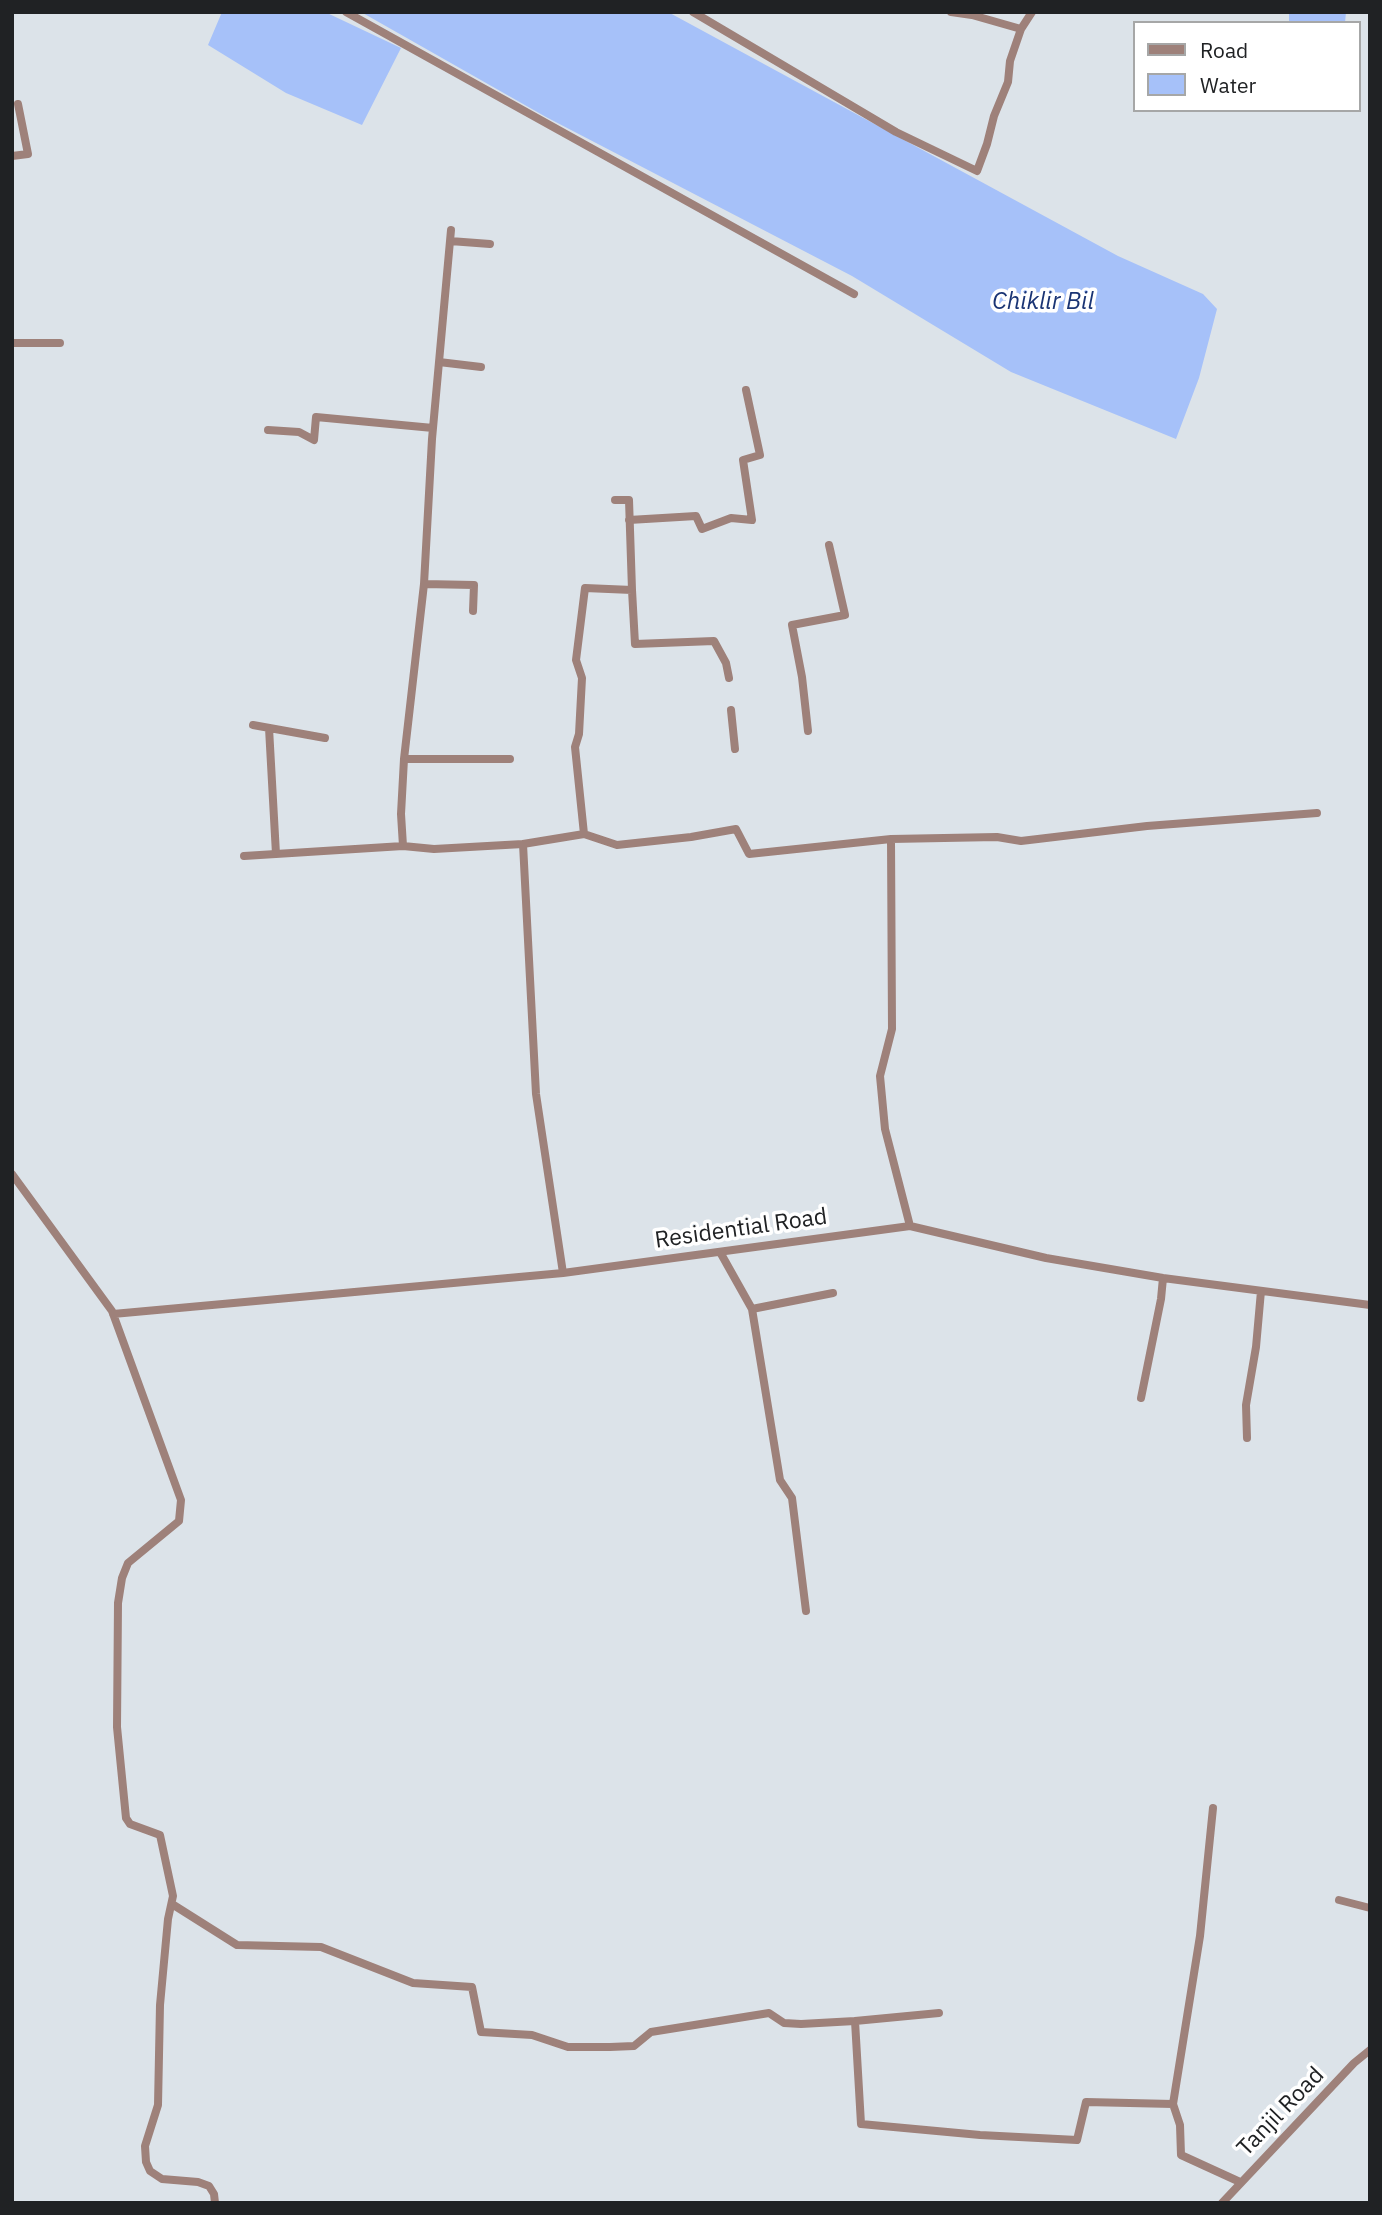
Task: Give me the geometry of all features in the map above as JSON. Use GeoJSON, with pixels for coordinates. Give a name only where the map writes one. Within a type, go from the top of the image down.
{"type":"FeatureCollection","features":[{"type":"Feature","properties":{"kind":"street"},"geometry":{"type":"LineString","coordinates":[[346,12],[854,294]]}},
{"type":"Feature","properties":{"kind":"street"},"geometry":{"type":"LineString","coordinates":[[693,12],[896,132],[977,171],[1008,82],[1010,61],[1021,29],[1032,12]]}},
{"type":"Feature","properties":{"kind":"street"},"geometry":{"type":"LineString","coordinates":[[951,12],[1021,29]]}},
{"type":"Feature","properties":{"kind":"street"},"geometry":{"type":"LineString","coordinates":[[12,156],[28,153],[18,104]]}},
{"type":"Feature","properties":{"kind":"street"},"geometry":{"type":"LineString","coordinates":[[403,846],[401,814],[404,759],[424,584],[433,428],[451,230]]}},
{"type":"Feature","properties":{"kind":"street"},"geometry":{"type":"LineString","coordinates":[[450,241],[490,244]]}},
{"type":"Feature","properties":{"kind":"street"},"geometry":{"type":"LineString","coordinates":[[12,344],[60,343]]}},
{"type":"Feature","properties":{"kind":"street"},"geometry":{"type":"LineString","coordinates":[[439,362],[481,368]]}},
{"type":"Feature","properties":{"kind":"street"},"geometry":{"type":"LineString","coordinates":[[629,520],[696,516],[702,529],[731,518],[752,520],[743,460],[760,455],[746,390]]}},
{"type":"Feature","properties":{"kind":"street"},"geometry":{"type":"LineString","coordinates":[[268,430],[299,432],[314,440],[316,417],[433,428]]}},
{"type":"Feature","properties":{"kind":"street"},"geometry":{"type":"LineString","coordinates":[[615,500],[629,500],[635,644],[714,641],[726,663],[729,678]]}},
{"type":"Feature","properties":{"kind":"street"},"geometry":{"type":"LineString","coordinates":[[808,731],[802,677],[792,625],[845,615],[829,545]]}},
{"type":"Feature","properties":{"kind":"street"},"geometry":{"type":"LineString","coordinates":[[424,584],[474,585],[473,611]]}},
{"type":"Feature","properties":{"kind":"street"},"geometry":{"type":"LineString","coordinates":[[584,834],[575,747],[579,734],[582,678],[576,660],[585,588],[632,590]]}},
{"type":"Feature","properties":{"kind":"street"},"geometry":{"type":"LineString","coordinates":[[731,710],[735,749]]}},
{"type":"Feature","properties":{"kind":"street"},"geometry":{"type":"LineString","coordinates":[[253,725],[325,738]]}},
{"type":"Feature","properties":{"kind":"street"},"geometry":{"type":"LineString","coordinates":[[269,728],[275,854]]}},
{"type":"Feature","properties":{"kind":"street"},"geometry":{"type":"LineString","coordinates":[[404,759],[510,759]]}},
{"type":"Feature","properties":{"kind":"street"},"geometry":{"type":"LineString","coordinates":[[244,856],[403,846],[434,849],[523,844],[584,834],[617,845],[736,829],[749,854],[891,839],[996,836],[1021,841],[1188,822],[1317,813]]}},
{"type":"Feature","properties":{"kind":"street"},"geometry":{"type":"LineString","coordinates":[[891,839],[892,1029],[880,1076],[885,1129],[910,1226]]}},
{"type":"Feature","properties":{"kind":"street"},"geometry":{"type":"LineString","coordinates":[[523,844],[536,1094],[563,1273]]}},
{"type":"Feature","properties":{"kind":"street"},"geometry":{"type":"LineString","coordinates":[[12,1174],[113,1314],[181,1500],[179,1521],[128,1563],[122,1578],[118,1603],[117,1727],[126,1818],[130,1824],[160,1835],[173,1896],[160,2005],[158,2105],[145,2146],[146,2162],[150,2171],[163,2179],[198,2182],[209,2186],[215,2203]]}},
{"type":"Feature","properties":{"kind":"street","name":"Residential Road"},"geometry":{"type":"LineString","coordinates":[[113,1314],[563,1273],[910,1226],[1046,1258],[1163,1278],[1370,1305]]}},
{"type":"Feature","properties":{"kind":"street"},"geometry":{"type":"LineString","coordinates":[[720,1252],[752,1309],[780,1480],[792,1498],[806,1611]]}},
{"type":"Feature","properties":{"kind":"street"},"geometry":{"type":"LineString","coordinates":[[1140,1398],[1163,1278]]}},
{"type":"Feature","properties":{"kind":"street"},"geometry":{"type":"LineString","coordinates":[[1247,1438],[1246,1405],[1256,1347],[1261,1291]]}},
{"type":"Feature","properties":{"kind":"street"},"geometry":{"type":"LineString","coordinates":[[752,1309],[833,1293]]}},
{"type":"Feature","properties":{"kind":"street"},"geometry":{"type":"LineString","coordinates":[[1213,1808],[1200,1936],[1173,2104],[1180,2125],[1181,2155],[1240,2182]]}},
{"type":"Feature","properties":{"kind":"street"},"geometry":{"type":"LineString","coordinates":[[1339,1900],[1370,1908]]}},
{"type":"Feature","properties":{"kind":"street"},"geometry":{"type":"LineString","coordinates":[[172,1904],[237,1945],[321,1947],[413,1983],[472,1987],[481,2032],[532,2035],[568,2047],[634,2046],[651,2032],[769,2013],[784,2023],[855,2021],[939,2013]]}},
{"type":"Feature","properties":{"kind":"street"},"geometry":{"type":"LineString","coordinates":[[855,2021],[861,2124],[980,2135],[1077,2140],[1086,2102],[1173,2104]]}},
{"type":"Feature","properties":{"kind":"street","name":"Tanjil Road"},"geometry":{"type":"LineString","coordinates":[[1222,2203],[1370,2050]]}},
{"type":"Feature","properties":{"kind":"water"},"geometry":{"type":"Polygon","coordinates":[[[222,12],[325,12],[401,48],[362,125],[286,93],[208,45],[222,12]]]}},
{"type":"Feature","properties":{"kind":"water","name":"Chiklir Bil"},"geometry":{"type":"Polygon","coordinates":[[[361,12],[668,12],[1118,256],[1203,294],[1217,309],[1199,378],[1176,439],[1011,372],[852,276],[546,117],[361,12]]]}},
{"type":"Feature","properties":{"kind":"water"},"geometry":{"type":"Polygon","coordinates":[[[1289,12],[1346,12],[1345,21],[1289,21],[1289,12]]]}}]}
